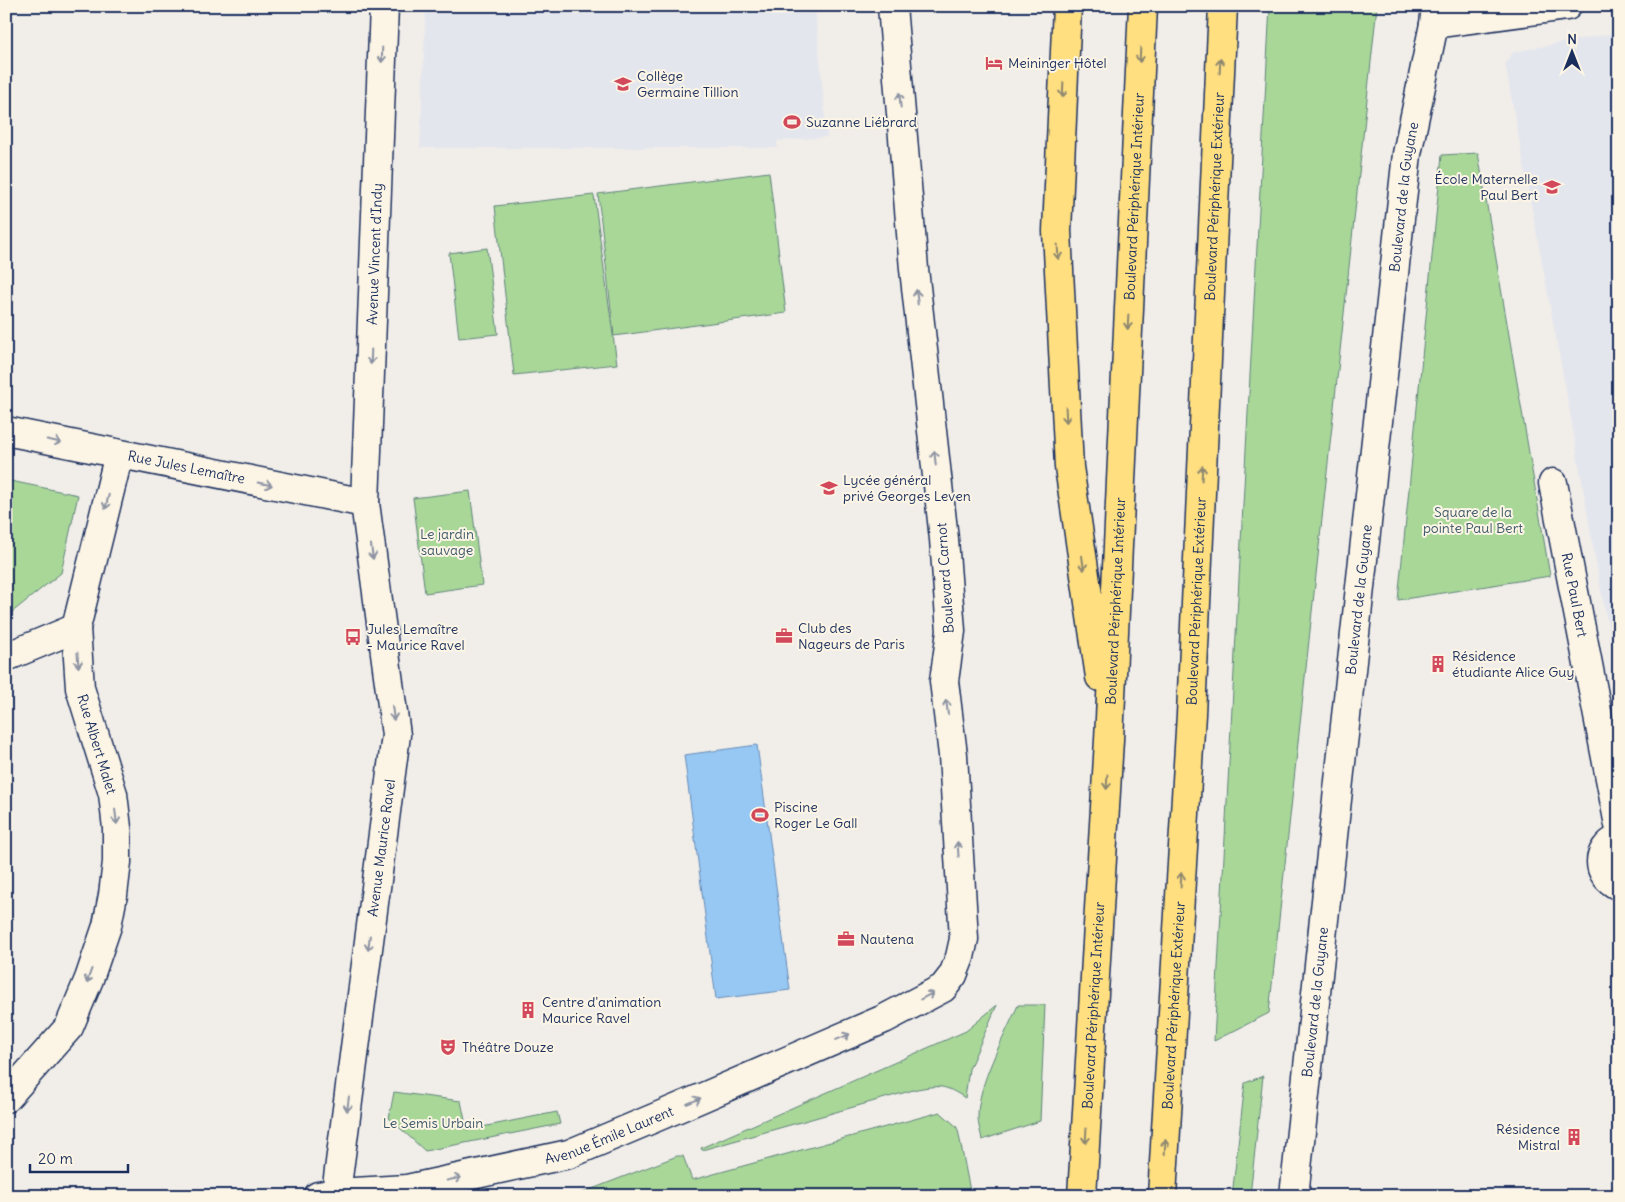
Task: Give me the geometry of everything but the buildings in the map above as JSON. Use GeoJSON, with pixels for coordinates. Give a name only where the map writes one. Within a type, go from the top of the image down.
{"type":"FeatureCollection","features":[{"type":"Feature","properties":{"kind":"highway"},"geometry":{"type":"LineString","coordinates":[[1067,6],[1057,231],[1069,467],[1109,740]]}},
{"type":"Feature","properties":{"kind":"highway","name":"Boulevard Périphérique Intérieur"},"geometry":{"type":"LineString","coordinates":[[1082,1196],[1109,740],[1143,6]]}},
{"type":"Feature","properties":{"kind":"highway","name":"Boulevard Périphérique Extérieur"},"geometry":{"type":"LineString","coordinates":[[1162,1196],[1191,714],[1223,6]]}},
{"type":"Feature","properties":{"kind":"street","name":"Avenue Vincent d'Indy"},"geometry":{"type":"LineString","coordinates":[[365,503],[384,6]]}},
{"type":"Feature","properties":{"kind":"street","name":"Boulevard Carnot"},"geometry":{"type":"LineString","coordinates":[[884,1019],[942,988],[953,975],[964,939],[953,755],[944,681],[951,631],[944,539],[914,269],[892,6]]}},
{"type":"Feature","properties":{"kind":"street"},"geometry":{"type":"LineString","coordinates":[[1435,15],[1567,6]]}},
{"type":"Feature","properties":{"kind":"street","name":"Boulevard de la Guyane"},"geometry":{"type":"LineString","coordinates":[[1294,1196],[1407,154],[1435,15]]}},
{"type":"Feature","properties":{"kind":"street","name":"Rue Jules Lemaître"},"geometry":{"type":"LineString","coordinates":[[6,431],[365,503]]}},
{"type":"Feature","properties":{"kind":"street","name":"Rue Albert Malet"},"geometry":{"type":"LineString","coordinates":[[6,1098],[68,1027],[107,926],[113,895],[117,828],[113,794],[80,688],[76,628],[119,454]]}},
{"type":"Feature","properties":{"kind":"street","name":"Rue Paul Bert"},"geometry":{"type":"LineString","coordinates":[[1553,483],[1619,825]]}},
{"type":"Feature","properties":{"kind":"street","name":"Avenue Maurice Ravel"},"geometry":{"type":"LineString","coordinates":[[327,1194],[396,735],[365,503]]}},
{"type":"Feature","properties":{"kind":"street"},"geometry":{"type":"LineString","coordinates":[[6,657],[76,628]]}},
{"type":"Feature","properties":{"kind":"street"},"geometry":{"type":"LineString","coordinates":[[1619,838],[1611,842],[1603,851],[1601,862],[1603,873],[1610,882],[1619,886]]}},
{"type":"Feature","properties":{"kind":"street","name":"Avenue Émile Laurent"},"geometry":{"type":"LineString","coordinates":[[327,1194],[407,1189],[569,1154],[884,1019]]}},
{"type":"Feature","properties":{"kind":"shaded area","name":"Collège Germaine Tillion"},"geometry":{"type":"Polygon","coordinates":[[[426,6],[815,6],[827,137],[777,141],[778,148],[420,148],[426,6]]]}},
{"type":"Feature","properties":{"kind":"shaded area"},"geometry":{"type":"Polygon","coordinates":[[[1619,32],[1619,680],[1505,64],[1513,52],[1619,32]]]}},
{"type":"Feature","properties":{"kind":"green space"},"geometry":{"type":"Polygon","coordinates":[[[1270,6],[1377,6],[1269,1013],[1214,1041],[1270,6]]]}},
{"type":"Feature","properties":{"kind":"green space","name":"Square de la pointe Paul Bert"},"geometry":{"type":"Polygon","coordinates":[[[1478,153],[1550,576],[1398,600],[1442,155],[1478,153]]]}},
{"type":"Feature","properties":{"kind":"green space"},"geometry":{"type":"Polygon","coordinates":[[[769,172],[786,313],[614,336],[598,194],[769,172]]]}},
{"type":"Feature","properties":{"kind":"green space"},"geometry":{"type":"Polygon","coordinates":[[[594,195],[617,364],[514,375],[495,206],[594,195]]]}},
{"type":"Feature","properties":{"kind":"green space"},"geometry":{"type":"Polygon","coordinates":[[[487,248],[498,334],[459,338],[449,253],[487,248]]]}},
{"type":"Feature","properties":{"kind":"green space"},"geometry":{"type":"Polygon","coordinates":[[[6,480],[78,495],[61,573],[6,617],[6,480]]]}},
{"type":"Feature","properties":{"kind":"green space","name":"Le jardin sauvage"},"geometry":{"type":"Polygon","coordinates":[[[470,491],[482,585],[425,593],[413,498],[470,491]]]}},
{"type":"Feature","properties":{"kind":"green space"},"geometry":{"type":"Polygon","coordinates":[[[997,1005],[969,1069],[965,1098],[942,1087],[917,1089],[702,1150],[701,1148],[966,1031],[997,1005]]]}},
{"type":"Feature","properties":{"kind":"green space"},"geometry":{"type":"Polygon","coordinates":[[[1018,1005],[1045,1005],[1040,1121],[982,1140],[978,1118],[982,1090],[993,1060],[1018,1005]]]}},
{"type":"Feature","properties":{"kind":"green space"},"geometry":{"type":"Polygon","coordinates":[[[1263,1076],[1250,1196],[1232,1196],[1245,1083],[1263,1076]]]}},
{"type":"Feature","properties":{"kind":"green space","name":"Le Semis Urbain"},"geometry":{"type":"Polygon","coordinates":[[[394,1092],[461,1101],[467,1130],[557,1112],[560,1124],[425,1151],[389,1118],[394,1092]]]}},
{"type":"Feature","properties":{"kind":"green space"},"geometry":{"type":"Polygon","coordinates":[[[940,1112],[958,1130],[971,1196],[574,1196],[677,1156],[683,1156],[692,1180],[940,1112]]]}},
{"type":"Feature","properties":{"kind":"water"},"geometry":{"type":"Polygon","coordinates":[[[757,745],[790,990],[716,999],[684,755],[757,745]]]}},
{"type":"Feature","properties":{"kind":"place","name":"Meininger Hôtel"},"geometry":{"type":"Point","coordinates":[994,63]}},
{"type":"Feature","properties":{"kind":"place","name":"Collège Germaine Tillion"},"geometry":{"type":"Point","coordinates":[623,84]}},
{"type":"Feature","properties":{"kind":"place","name":"Suzanne Liébrard"},"geometry":{"type":"Point","coordinates":[792,122]}},
{"type":"Feature","properties":{"kind":"place","name":"École Maternelle Paul Bert"},"geometry":{"type":"Point","coordinates":[1552,187]}},
{"type":"Feature","properties":{"kind":"place","name":"Lycée général privé Georges Leven"},"geometry":{"type":"Point","coordinates":[829,488]}},
{"type":"Feature","properties":{"kind":"place","name":"Club des Nageurs de Paris"},"geometry":{"type":"Point","coordinates":[784,636]}},
{"type":"Feature","properties":{"kind":"place","name":"Jules Lemaître - Maurice Ravel"},"geometry":{"type":"Point","coordinates":[353,637]}},
{"type":"Feature","properties":{"kind":"place","name":"Résidence étudiante Alice Guy"},"geometry":{"type":"Point","coordinates":[1438,664]}},
{"type":"Feature","properties":{"kind":"place","name":"Piscine Roger Le Gall"},"geometry":{"type":"Point","coordinates":[760,815]}},
{"type":"Feature","properties":{"kind":"place","name":"Nautena"},"geometry":{"type":"Point","coordinates":[846,939]}},
{"type":"Feature","properties":{"kind":"place","name":"Centre d'animation Maurice Ravel"},"geometry":{"type":"Point","coordinates":[528,1010]}},
{"type":"Feature","properties":{"kind":"place","name":"Théâtre Douze"},"geometry":{"type":"Point","coordinates":[448,1047]}},
{"type":"Feature","properties":{"kind":"place","name":"Résidence Mistral"},"geometry":{"type":"Point","coordinates":[1574,1137]}}]}
